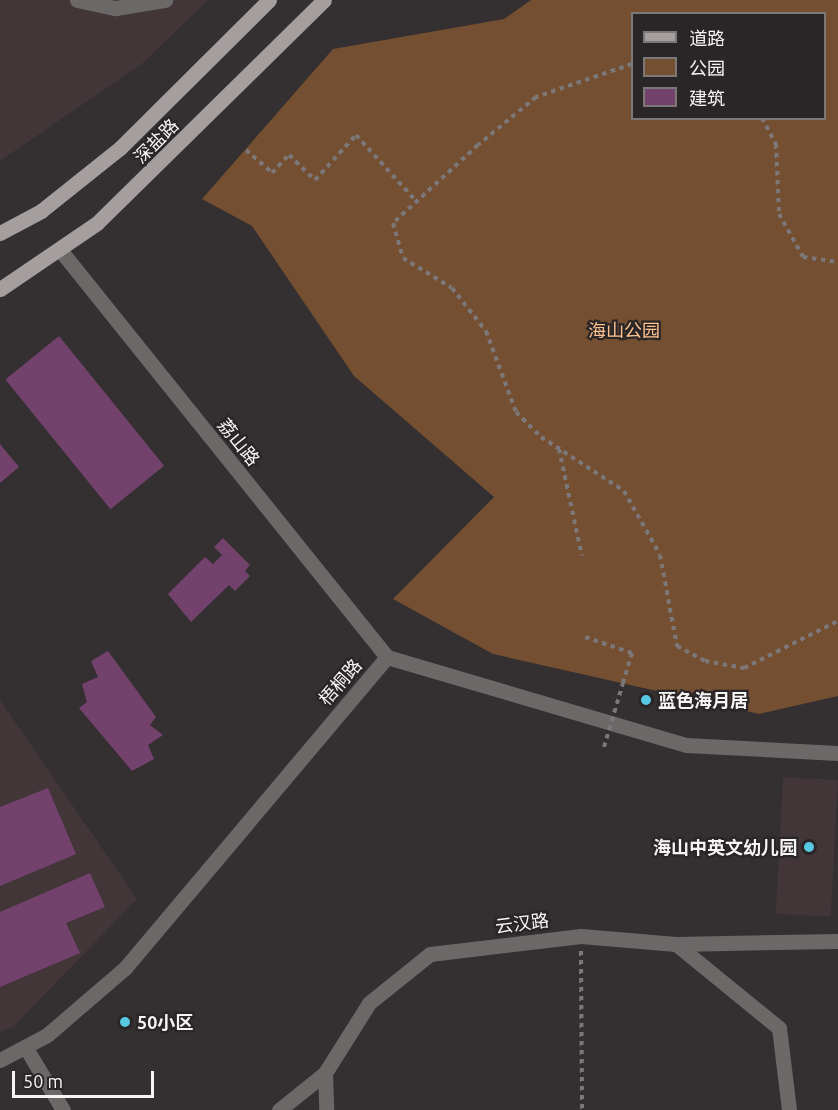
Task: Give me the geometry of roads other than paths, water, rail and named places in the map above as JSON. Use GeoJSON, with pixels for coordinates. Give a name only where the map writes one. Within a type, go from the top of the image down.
{"type":"FeatureCollection","features":[{"type":"Feature","properties":{"kind":"main road","name":"深盐路"},"geometry":{"type":"LineString","coordinates":[[0,233],[41,211],[120,148],[269,0]]}},
{"type":"Feature","properties":{"kind":"main road","name":"深盐路"},"geometry":{"type":"LineString","coordinates":[[0,289],[61,251],[138,187],[324,0]]}},
{"type":"Feature","properties":{"kind":"street"},"geometry":{"type":"LineString","coordinates":[[77,0],[116,8],[165,0]]}},
{"type":"Feature","properties":{"kind":"street","name":"荔山路"},"geometry":{"type":"LineString","coordinates":[[61,251],[387,657]]}},
{"type":"Feature","properties":{"kind":"street","name":"梧桐路"},"geometry":{"type":"LineString","coordinates":[[0,1060],[26,1048],[125,968],[387,657],[686,745],[838,753]]}},
{"type":"Feature","properties":{"kind":"street","name":"云汉路"},"geometry":{"type":"LineString","coordinates":[[279,1110],[325,1073],[369,1003],[430,954],[581,936],[676,944],[838,941]]}},
{"type":"Feature","properties":{"kind":"street"},"geometry":{"type":"LineString","coordinates":[[676,944],[779,1028],[789,1110]]}},
{"type":"Feature","properties":{"kind":"street"},"geometry":{"type":"LineString","coordinates":[[26,1048],[63,1110]]}},
{"type":"Feature","properties":{"kind":"street"},"geometry":{"type":"LineString","coordinates":[[325,1073],[326,1110]]}},
{"type":"Feature","properties":{"kind":"place","name":"蓝色海月居"},"geometry":{"type":"Point","coordinates":[646,700]}},
{"type":"Feature","properties":{"kind":"place","name":"海山中英文幼儿园"},"geometry":{"type":"Point","coordinates":[809,847]}},
{"type":"Feature","properties":{"kind":"place","name":"50小区"},"geometry":{"type":"Point","coordinates":[125,1022]}},
{"type":"Feature","properties":{"kind":"park label","name":"海山公园"},"geometry":{"type":"Point","coordinates":[624,330]}}]}
